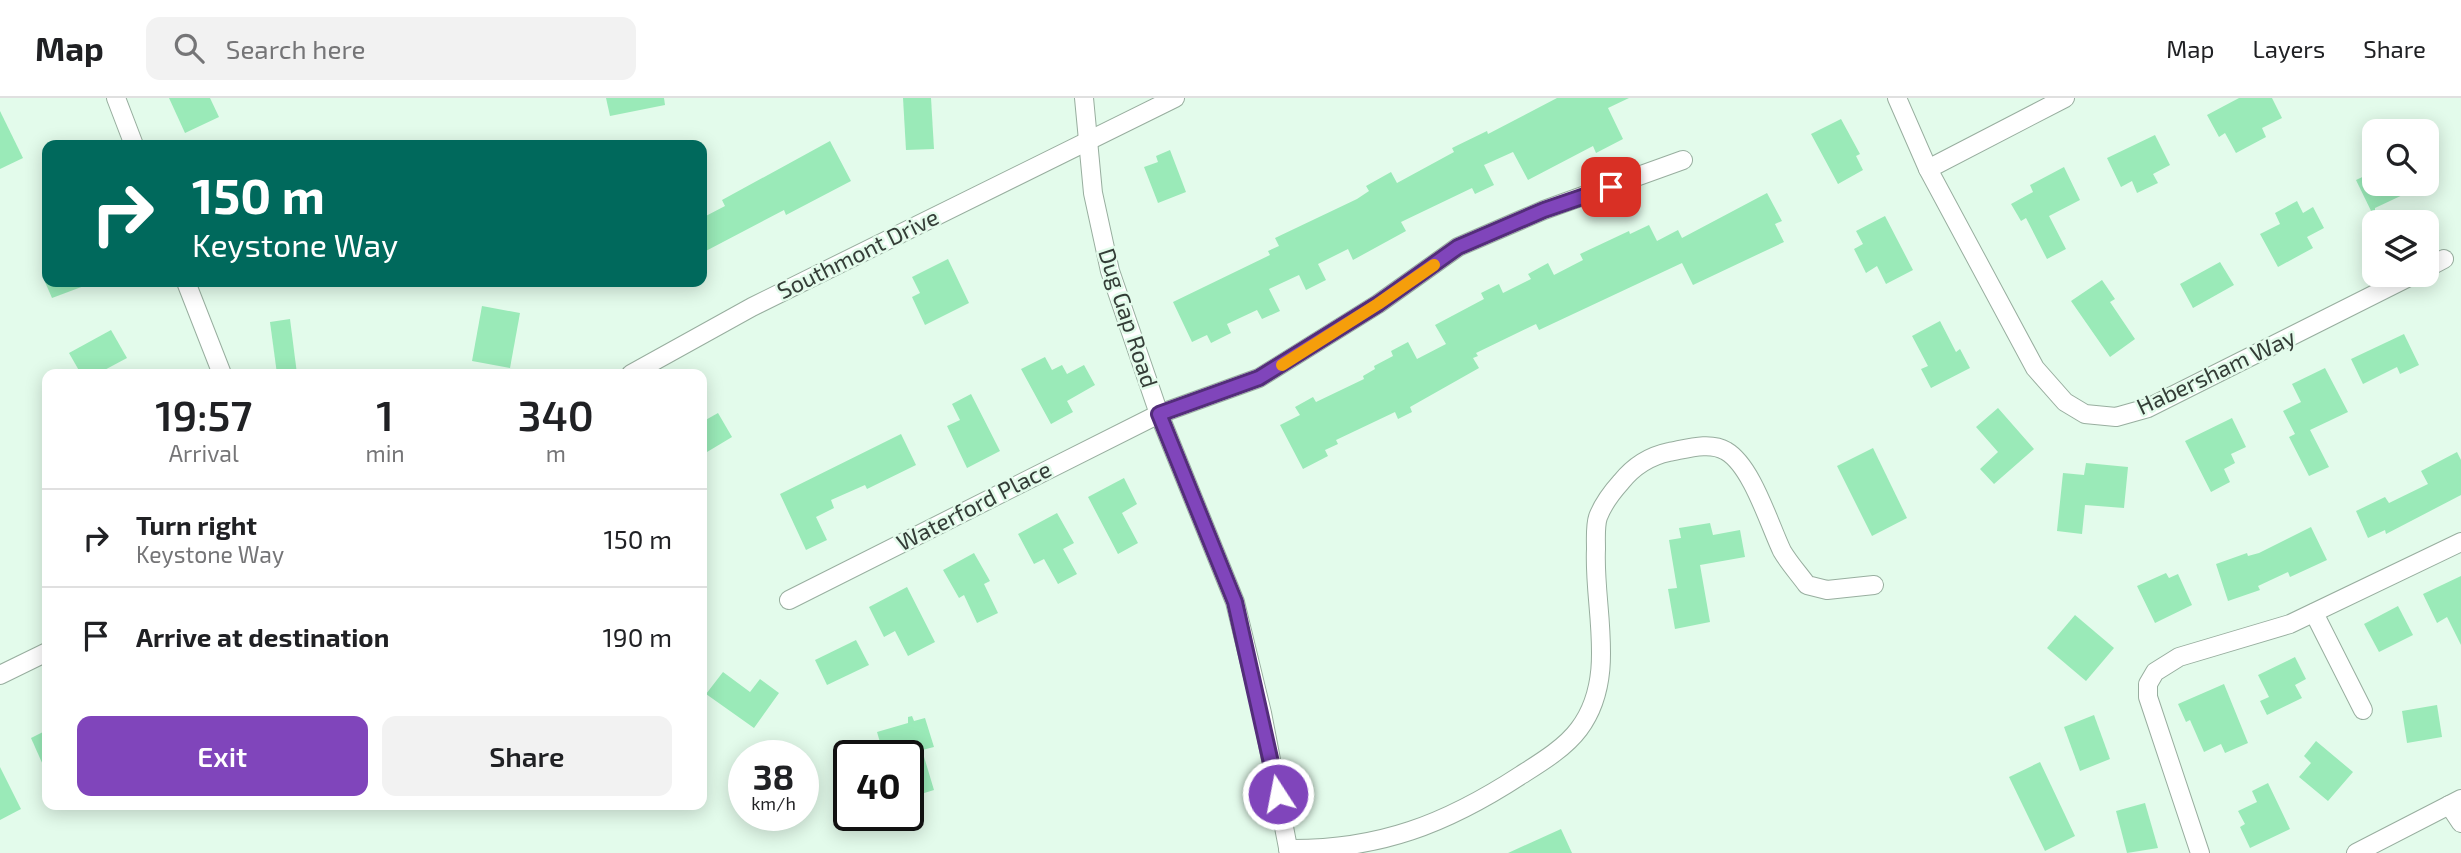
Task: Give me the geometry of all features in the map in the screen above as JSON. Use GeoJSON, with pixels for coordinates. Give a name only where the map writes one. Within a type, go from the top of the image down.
{"type":"FeatureCollection","features":[{"type":"Feature","properties":{"kind":"street"},"geometry":{"type":"LineString","coordinates":[[116,98],[132,140]]}},
{"type":"Feature","properties":{"kind":"street","name":"Dug Gap Road"},"geometry":{"type":"LineString","coordinates":[[1084,98],[1093,193],[1110,271],[1159,414],[1235,602],[1262,713],[1289,851]]}},
{"type":"Feature","properties":{"kind":"street","name":"Southmont Drive"},"geometry":{"type":"LineString","coordinates":[[640,369],[751,307],[1175,98]]}},
{"type":"Feature","properties":{"kind":"street","name":"Habersham Way"},"geometry":{"type":"LineString","coordinates":[[1897,98],[1928,169],[2035,368],[2064,402],[2085,415],[2116,417],[2148,408],[2389,287]]}},
{"type":"Feature","properties":{"kind":"street"},"geometry":{"type":"LineString","coordinates":[[1928,169],[2065,98]]}},
{"type":"Feature","properties":{"kind":"street","name":"Waterford Place"},"geometry":{"type":"LineString","coordinates":[[789,600],[1159,414],[1259,378],[1378,304],[1458,247],[1544,210],[1683,160]]}},
{"type":"Feature","properties":{"kind":"street"},"geometry":{"type":"LineString","coordinates":[[2439,262],[2444,259]]}},
{"type":"Feature","properties":{"kind":"street"},"geometry":{"type":"LineString","coordinates":[[188,287],[220,369]]}},
{"type":"Feature","properties":{"kind":"street"},"geometry":{"type":"LineString","coordinates":[[1289,851],[1332,849],[1399,836],[1440,822],[1486,798],[1541,762],[1578,729],[1598,689],[1601,639],[1595,564],[1597,519],[1610,494],[1630,471],[1657,455],[1700,446],[1726,450],[1746,473],[1784,555],[1807,585],[1827,590],[1874,585]]}},
{"type":"Feature","properties":{"kind":"street"},"geometry":{"type":"LineString","coordinates":[[2200,853],[2156,724],[2148,684],[2155,672],[2179,657],[2290,624],[2461,542]]}},
{"type":"Feature","properties":{"kind":"street"},"geometry":{"type":"LineString","coordinates":[[2314,613],[2363,710]]}},
{"type":"Feature","properties":{"kind":"street"},"geometry":{"type":"LineString","coordinates":[[0,675],[42,654]]}},
{"type":"Feature","properties":{"kind":"street"},"geometry":{"type":"LineString","coordinates":[[2356,853],[2455,802],[2461,823]]}},
{"type":"Feature","properties":{"kind":"building"},"geometry":{"type":"Polygon","coordinates":[[[169,98],[210,98],[219,117],[185,133],[169,98]]]}},
{"type":"Feature","properties":{"kind":"building"},"geometry":{"type":"Polygon","coordinates":[[[606,98],[664,98],[665,105],[610,116],[606,98]]]}},
{"type":"Feature","properties":{"kind":"building"},"geometry":{"type":"Polygon","coordinates":[[[903,98],[931,98],[934,149],[906,150],[903,98]]]}},
{"type":"Feature","properties":{"kind":"building"},"geometry":{"type":"Polygon","coordinates":[[[1557,98],[1629,98],[1608,108],[1623,139],[1596,153],[1593,146],[1528,180],[1513,152],[1484,165],[1494,185],[1475,194],[1472,188],[1401,222],[1406,231],[1353,260],[1348,249],[1318,264],[1326,280],[1306,290],[1299,275],[1269,289],[1280,311],[1262,319],[1257,310],[1227,324],[1231,333],[1211,343],[1207,335],[1192,342],[1173,302],[1270,255],[1268,251],[1279,246],[1275,238],[1357,199],[1369,191],[1366,186],[1391,172],[1397,183],[1454,152],[1452,148],[1487,131],[1488,134],[1557,98]]]}},
{"type":"Feature","properties":{"kind":"building"},"geometry":{"type":"Polygon","coordinates":[[[2239,98],[2272,98],[2282,118],[2262,128],[2266,137],[2236,153],[2225,133],[2219,137],[2207,115],[2239,98]]]}},
{"type":"Feature","properties":{"kind":"building"},"geometry":{"type":"Polygon","coordinates":[[[0,111],[23,158],[0,169],[0,111]]]}},
{"type":"Feature","properties":{"kind":"building"},"geometry":{"type":"Polygon","coordinates":[[[1841,119],[1860,154],[1856,156],[1863,170],[1838,184],[1811,134],[1841,119]]]}},
{"type":"Feature","properties":{"kind":"building"},"geometry":{"type":"Polygon","coordinates":[[[2155,135],[2170,165],[2153,174],[2158,183],[2137,193],[2132,181],[2121,187],[2107,158],[2155,135]]]}},
{"type":"Feature","properties":{"kind":"building"},"geometry":{"type":"Polygon","coordinates":[[[830,141],[851,181],[786,215],[784,210],[707,250],[707,215],[725,206],[722,200],[830,141]]]}},
{"type":"Feature","properties":{"kind":"building"},"geometry":{"type":"Polygon","coordinates":[[[1170,150],[1186,192],[1158,203],[1144,167],[1158,162],[1156,156],[1170,150]]]}},
{"type":"Feature","properties":{"kind":"building"},"geometry":{"type":"Polygon","coordinates":[[[2064,167],[2080,200],[2049,216],[2066,249],[2047,259],[2026,218],[2021,221],[2011,204],[2033,192],[2030,185],[2064,167]]]}},
{"type":"Feature","properties":{"kind":"building"},"geometry":{"type":"Polygon","coordinates":[[[2362,177],[2362,192],[2356,180],[2362,177]]]}},
{"type":"Feature","properties":{"kind":"building"},"geometry":{"type":"Polygon","coordinates":[[[1767,193],[1782,221],[1775,224],[1784,242],[1693,285],[1682,263],[1539,330],[1536,324],[1476,353],[1478,356],[1473,358],[1479,368],[1410,407],[1412,412],[1398,419],[1395,412],[1336,440],[1338,444],[1325,450],[1328,456],[1303,469],[1280,425],[1300,415],[1295,407],[1313,397],[1316,402],[1364,379],[1363,376],[1375,369],[1374,366],[1393,356],[1391,351],[1408,342],[1417,359],[1446,344],[1435,325],[1484,299],[1481,293],[1499,284],[1503,293],[1531,279],[1528,274],[1548,263],[1554,275],[1583,260],[1580,254],[1629,231],[1630,234],[1649,225],[1657,241],[1678,230],[1682,238],[1767,193]]]}},
{"type":"Feature","properties":{"kind":"building"},"geometry":{"type":"Polygon","coordinates":[[[2364,196],[2400,196],[2375,210],[2371,210],[2364,196]]]}},
{"type":"Feature","properties":{"kind":"building"},"geometry":{"type":"Polygon","coordinates":[[[2297,201],[2303,213],[2313,207],[2324,228],[2307,237],[2313,248],[2278,267],[2260,234],[2280,224],[2275,213],[2297,201]]]}},
{"type":"Feature","properties":{"kind":"building"},"geometry":{"type":"Polygon","coordinates":[[[1885,216],[1913,270],[1886,284],[1877,266],[1866,273],[1854,249],[1863,244],[1856,231],[1885,216]]]}},
{"type":"Feature","properties":{"kind":"building"},"geometry":{"type":"Polygon","coordinates":[[[948,259],[969,303],[925,325],[912,297],[920,293],[912,277],[948,259]]]}},
{"type":"Feature","properties":{"kind":"building"},"geometry":{"type":"Polygon","coordinates":[[[2220,262],[2234,285],[2193,308],[2180,284],[2220,262]]]}},
{"type":"Feature","properties":{"kind":"building"},"geometry":{"type":"Polygon","coordinates":[[[2102,280],[2115,299],[2110,302],[2135,339],[2110,357],[2071,301],[2102,280]]]}},
{"type":"Feature","properties":{"kind":"building"},"geometry":{"type":"Polygon","coordinates":[[[47,287],[81,287],[52,298],[47,287]]]}},
{"type":"Feature","properties":{"kind":"building"},"geometry":{"type":"Polygon","coordinates":[[[482,306],[520,313],[510,368],[472,361],[482,306]]]}},
{"type":"Feature","properties":{"kind":"building"},"geometry":{"type":"Polygon","coordinates":[[[290,319],[296,369],[276,369],[270,322],[290,319]]]}},
{"type":"Feature","properties":{"kind":"building"},"geometry":{"type":"Polygon","coordinates":[[[1940,321],[1956,352],[1960,349],[1970,368],[1931,388],[1921,369],[1928,366],[1912,336],[1940,321]]]}},
{"type":"Feature","properties":{"kind":"building"},"geometry":{"type":"Polygon","coordinates":[[[111,330],[127,358],[106,369],[78,369],[69,353],[111,330]]]}},
{"type":"Feature","properties":{"kind":"building"},"geometry":{"type":"Polygon","coordinates":[[[2404,334],[2419,365],[2400,374],[2397,367],[2363,384],[2351,359],[2404,334]]]}},
{"type":"Feature","properties":{"kind":"building"},"geometry":{"type":"Polygon","coordinates":[[[1045,357],[1052,370],[1062,365],[1067,374],[1084,365],[1095,385],[1067,401],[1073,412],[1051,424],[1021,369],[1045,357]]]}},
{"type":"Feature","properties":{"kind":"building"},"geometry":{"type":"Polygon","coordinates":[[[2325,368],[2348,412],[2310,430],[2329,467],[2309,476],[2289,437],[2295,434],[2283,411],[2301,402],[2292,384],[2325,368]]]}},
{"type":"Feature","properties":{"kind":"building"},"geometry":{"type":"Polygon","coordinates":[[[971,394],[1000,451],[967,468],[947,426],[960,420],[952,404],[971,394]]]}},
{"type":"Feature","properties":{"kind":"building"},"geometry":{"type":"Polygon","coordinates":[[[1998,408],[2034,449],[1994,484],[1980,469],[1998,452],[1976,427],[1998,408]]]}},
{"type":"Feature","properties":{"kind":"building"},"geometry":{"type":"Polygon","coordinates":[[[718,413],[732,437],[707,452],[707,419],[718,413]]]}},
{"type":"Feature","properties":{"kind":"building"},"geometry":{"type":"Polygon","coordinates":[[[2232,418],[2246,447],[2231,454],[2235,463],[2224,469],[2230,482],[2211,492],[2185,441],[2232,418]]]}},
{"type":"Feature","properties":{"kind":"building"},"geometry":{"type":"Polygon","coordinates":[[[901,434],[916,465],[867,489],[865,485],[831,500],[834,508],[816,517],[827,540],[806,550],[780,494],[901,434]]]}},
{"type":"Feature","properties":{"kind":"building"},"geometry":{"type":"Polygon","coordinates":[[[1873,448],[1907,518],[1872,536],[1837,466],[1873,448]]]}},
{"type":"Feature","properties":{"kind":"building"},"geometry":{"type":"Polygon","coordinates":[[[2457,452],[2461,460],[2461,495],[2386,534],[2385,530],[2368,538],[2356,511],[2385,497],[2389,503],[2428,484],[2421,471],[2457,452]]]}},
{"type":"Feature","properties":{"kind":"building"},"geometry":{"type":"Polygon","coordinates":[[[2086,463],[2128,467],[2124,508],[2085,505],[2082,534],[2057,531],[2063,473],[2084,475],[2086,463]]]}},
{"type":"Feature","properties":{"kind":"building"},"geometry":{"type":"Polygon","coordinates":[[[1124,478],[1137,504],[1122,513],[1138,543],[1118,554],[1088,497],[1124,478]]]}},
{"type":"Feature","properties":{"kind":"building"},"geometry":{"type":"Polygon","coordinates":[[[1057,513],[1074,543],[1063,549],[1077,574],[1058,584],[1044,559],[1034,564],[1018,534],[1057,513]]]}},
{"type":"Feature","properties":{"kind":"building"},"geometry":{"type":"Polygon","coordinates":[[[1710,523],[1713,535],[1740,530],[1745,557],[1700,565],[1710,622],[1675,629],[1668,589],[1677,588],[1669,540],[1681,538],[1679,528],[1710,523]]]}},
{"type":"Feature","properties":{"kind":"building"},"geometry":{"type":"Polygon","coordinates":[[[2311,527],[2327,560],[2290,577],[2288,572],[2258,586],[2260,590],[2228,601],[2216,564],[2247,553],[2248,556],[2259,553],[2311,527]]]}},
{"type":"Feature","properties":{"kind":"building"},"geometry":{"type":"Polygon","coordinates":[[[974,553],[990,581],[984,584],[998,613],[977,623],[964,595],[959,598],[943,570],[974,553]]]}},
{"type":"Feature","properties":{"kind":"building"},"geometry":{"type":"Polygon","coordinates":[[[2166,573],[2169,578],[2178,574],[2192,605],[2155,623],[2137,586],[2166,573]]]}},
{"type":"Feature","properties":{"kind":"building"},"geometry":{"type":"Polygon","coordinates":[[[2461,576],[2461,645],[2447,617],[2437,623],[2423,594],[2461,576]]]}},
{"type":"Feature","properties":{"kind":"building"},"geometry":{"type":"Polygon","coordinates":[[[907,587],[935,642],[908,656],[895,631],[884,637],[869,607],[907,587]]]}},
{"type":"Feature","properties":{"kind":"building"},"geometry":{"type":"Polygon","coordinates":[[[2398,606],[2413,635],[2379,652],[2364,624],[2398,606]]]}},
{"type":"Feature","properties":{"kind":"building"},"geometry":{"type":"Polygon","coordinates":[[[2075,615],[2114,648],[2086,681],[2047,648],[2075,615]]]}},
{"type":"Feature","properties":{"kind":"building"},"geometry":{"type":"Polygon","coordinates":[[[856,640],[869,665],[827,685],[815,660],[856,640]]]}},
{"type":"Feature","properties":{"kind":"building"},"geometry":{"type":"Polygon","coordinates":[[[2295,657],[2306,679],[2295,685],[2302,698],[2267,715],[2260,701],[2269,697],[2258,675],[2295,657]]]}},
{"type":"Feature","properties":{"kind":"building"},"geometry":{"type":"Polygon","coordinates":[[[723,672],[750,692],[760,679],[779,693],[754,728],[707,693],[723,672]]]}},
{"type":"Feature","properties":{"kind":"building"},"geometry":{"type":"Polygon","coordinates":[[[2224,684],[2248,743],[2225,753],[2221,744],[2204,752],[2190,720],[2186,722],[2178,704],[2224,684]]]}},
{"type":"Feature","properties":{"kind":"building"},"geometry":{"type":"Polygon","coordinates":[[[2437,705],[2442,737],[2407,743],[2402,711],[2437,705]]]}},
{"type":"Feature","properties":{"kind":"building"},"geometry":{"type":"Polygon","coordinates":[[[2094,715],[2110,759],[2080,771],[2064,727],[2094,715]]]}},
{"type":"Feature","properties":{"kind":"building"},"geometry":{"type":"Polygon","coordinates":[[[912,716],[914,721],[925,718],[934,747],[924,750],[924,740],[879,740],[877,732],[908,723],[908,717],[912,716]]]}},
{"type":"Feature","properties":{"kind":"building"},"geometry":{"type":"Polygon","coordinates":[[[42,732],[42,763],[31,738],[42,732]]]}},
{"type":"Feature","properties":{"kind":"building"},"geometry":{"type":"Polygon","coordinates":[[[2316,741],[2353,772],[2328,801],[2299,777],[2311,763],[2304,756],[2316,741]]]}},
{"type":"Feature","properties":{"kind":"building"},"geometry":{"type":"Polygon","coordinates":[[[924,757],[934,790],[924,793],[924,757]]]}},
{"type":"Feature","properties":{"kind":"building"},"geometry":{"type":"Polygon","coordinates":[[[2040,762],[2075,836],[2045,851],[2009,777],[2040,762]]]}},
{"type":"Feature","properties":{"kind":"building"},"geometry":{"type":"Polygon","coordinates":[[[0,767],[21,809],[0,820],[0,767]]]}},
{"type":"Feature","properties":{"kind":"building"},"geometry":{"type":"Polygon","coordinates":[[[2268,783],[2290,829],[2250,848],[2240,827],[2245,824],[2238,811],[2257,802],[2252,791],[2268,783]]]}},
{"type":"Feature","properties":{"kind":"building"},"geometry":{"type":"Polygon","coordinates":[[[2145,803],[2158,848],[2127,853],[2116,811],[2145,803]]]}},
{"type":"Feature","properties":{"kind":"building"},"geometry":{"type":"Polygon","coordinates":[[[1561,829],[1572,853],[1508,853],[1561,829]]]}},
{"type":"Feature","properties":{"kind":"slow traffic"},"geometry":{"type":"LineString","coordinates":[[1282,365],[1434,265]]}},
{"type":"Feature","properties":{"kind":"route"},"geometry":{"type":"LineString","coordinates":[[1278,794],[1235,602],[1159,414],[1259,378],[1378,304],[1458,247],[1544,210],[1611,187]]}}]}
